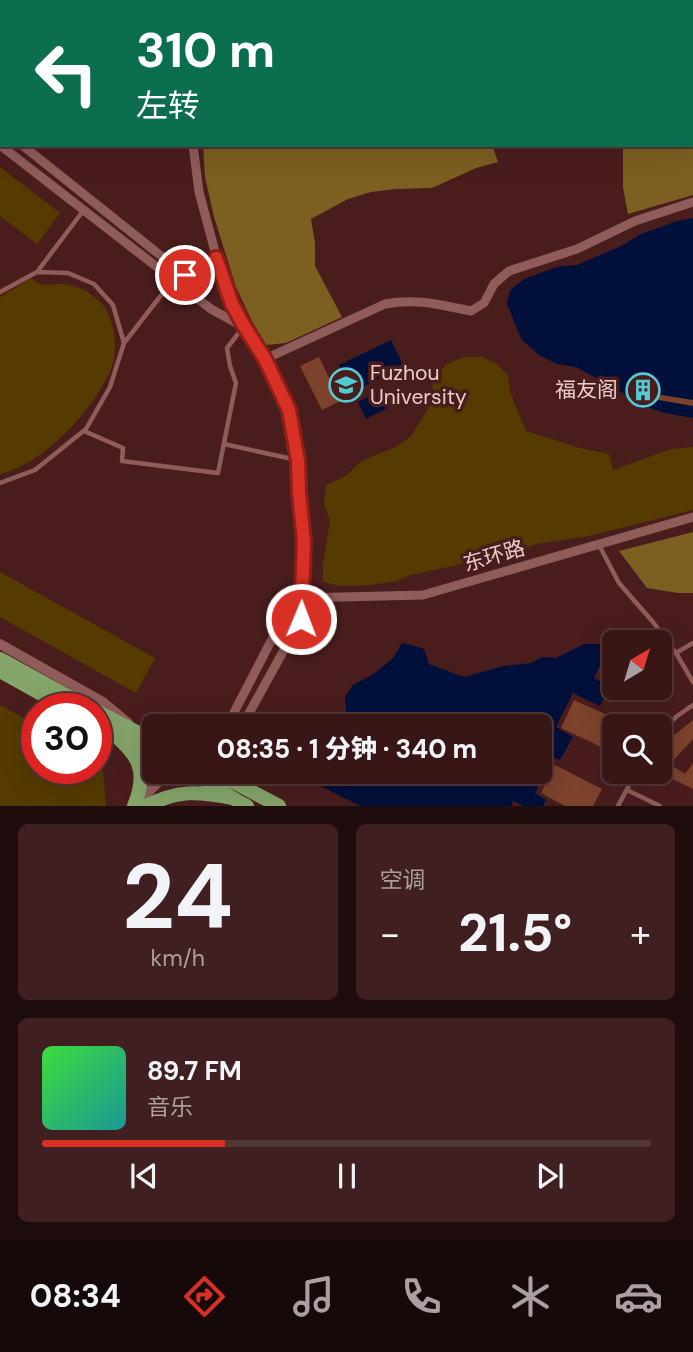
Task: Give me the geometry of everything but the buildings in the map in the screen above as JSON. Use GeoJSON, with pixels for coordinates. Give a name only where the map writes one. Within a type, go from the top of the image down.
{"type":"FeatureCollection","features":[{"type":"Feature","properties":{"kind":"main road"},"geometry":{"type":"LineString","coordinates":[[0,659],[62,693]]}},
{"type":"Feature","properties":{"kind":"main road"},"geometry":{"type":"LineString","coordinates":[[0,671],[39,693]]}},
{"type":"Feature","properties":{"kind":"main road"},"geometry":{"type":"LineString","coordinates":[[112,719],[142,734]]}},
{"type":"Feature","properties":{"kind":"main road"},"geometry":{"type":"LineString","coordinates":[[112,732],[142,747]]}},
{"type":"Feature","properties":{"kind":"main road"},"geometry":{"type":"LineString","coordinates":[[112,733],[127,744],[141,768],[135,806]]}},
{"type":"Feature","properties":{"kind":"main road"},"geometry":{"type":"LineString","coordinates":[[218,784],[232,798]]}},
{"type":"Feature","properties":{"kind":"main road"},"geometry":{"type":"LineString","coordinates":[[230,784],[279,806]]}},
{"type":"Feature","properties":{"kind":"main road"},"geometry":{"type":"LineString","coordinates":[[146,806],[161,798],[204,792],[232,798],[247,806]]}},
{"type":"Feature","properties":{"kind":"street"},"geometry":{"type":"LineString","coordinates":[[3,147],[211,309],[244,326]]}},
{"type":"Feature","properties":{"kind":"street"},"geometry":{"type":"LineString","coordinates":[[25,147],[185,275],[205,273],[216,258]]}},
{"type":"Feature","properties":{"kind":"street"},"geometry":{"type":"LineString","coordinates":[[192,147],[199,192],[216,258],[232,304],[265,359],[289,410],[298,461],[304,542],[301,619],[249,714]]}},
{"type":"Feature","properties":{"kind":"street"},"geometry":{"type":"LineString","coordinates":[[265,359],[385,304],[403,300],[418,301],[471,311],[484,303],[494,284],[509,271],[577,249],[635,221],[693,202]]}},
{"type":"Feature","properties":{"kind":"street","name":"东环路"},"geometry":{"type":"LineString","coordinates":[[301,598],[423,595],[693,517]]}},
{"type":"Feature","properties":{"kind":"street"},"geometry":{"type":"LineString","coordinates":[[233,714],[285,614],[301,598]]}},
{"type":"Feature","properties":{"kind":"street"},"geometry":{"type":"LineString","coordinates":[[0,644],[103,702],[142,733]]}},
{"type":"Feature","properties":{"kind":"street"},"geometry":{"type":"LineString","coordinates":[[135,806],[156,784]]}},
{"type":"Feature","properties":{"kind":"lane"},"geometry":{"type":"LineString","coordinates":[[64,195],[71,184]]}},
{"type":"Feature","properties":{"kind":"lane"},"geometry":{"type":"LineString","coordinates":[[0,292],[37,272],[83,210]]}},
{"type":"Feature","properties":{"kind":"lane"},"geometry":{"type":"LineString","coordinates":[[37,272],[68,273],[94,284],[113,305],[124,343]]}},
{"type":"Feature","properties":{"kind":"lane"},"geometry":{"type":"LineString","coordinates":[[0,483],[35,470],[84,431],[110,387],[124,343],[176,283],[189,276]]}},
{"type":"Feature","properties":{"kind":"lane"},"geometry":{"type":"LineString","coordinates":[[84,431],[122,448],[122,461],[218,473],[236,383],[227,348],[244,326]]}},
{"type":"Feature","properties":{"kind":"lane"},"geometry":{"type":"LineString","coordinates":[[224,443],[298,461]]}},
{"type":"Feature","properties":{"kind":"lane"},"geometry":{"type":"LineString","coordinates":[[598,545],[619,583],[653,622],[693,682]]}},
{"type":"Feature","properties":{"kind":"lane"},"geometry":{"type":"LineString","coordinates":[[676,653],[693,643]]}},
{"type":"Feature","properties":{"kind":"lane"},"geometry":{"type":"LineString","coordinates":[[672,721],[693,705]]}},
{"type":"Feature","properties":{"kind":"lane"},"geometry":{"type":"LineString","coordinates":[[618,806],[630,784]]}},
{"type":"Feature","properties":{"kind":"lane"},"geometry":{"type":"LineString","coordinates":[[627,790],[660,806]]}},
{"type":"Feature","properties":{"kind":"shaded area"},"geometry":{"type":"Polygon","coordinates":[[[203,147],[493,147],[498,162],[476,168],[432,188],[371,192],[348,199],[311,219],[315,266],[342,317],[286,343],[266,345],[236,287],[214,217],[205,177],[203,147]]]}},
{"type":"Feature","properties":{"kind":"shaded area"},"geometry":{"type":"Polygon","coordinates":[[[623,147],[693,147],[693,195],[628,214],[623,187],[623,147]]]}},
{"type":"Feature","properties":{"kind":"shaded area"},"geometry":{"type":"Polygon","coordinates":[[[0,167],[60,213],[37,244],[0,216],[0,167]]]}},
{"type":"Feature","properties":{"kind":"shaded area"},"geometry":{"type":"Polygon","coordinates":[[[31,278],[43,285],[61,284],[78,288],[99,301],[112,324],[114,355],[105,382],[66,432],[33,459],[0,474],[0,297],[31,278]]]}},
{"type":"Feature","properties":{"kind":"shaded area"},"geometry":{"type":"Polygon","coordinates":[[[464,357],[481,357],[497,364],[508,376],[511,395],[526,431],[609,454],[613,470],[671,449],[693,447],[693,510],[589,536],[536,544],[504,556],[482,557],[396,581],[340,586],[323,582],[330,521],[324,504],[326,485],[346,476],[359,463],[396,447],[411,436],[432,403],[433,383],[446,364],[464,357]]]}},
{"type":"Feature","properties":{"kind":"shaded area"},"geometry":{"type":"Polygon","coordinates":[[[693,532],[693,593],[647,588],[619,551],[693,532]]]}},
{"type":"Feature","properties":{"kind":"shaded area"},"geometry":{"type":"Polygon","coordinates":[[[0,572],[155,658],[136,693],[0,617],[0,572]]]}},
{"type":"Feature","properties":{"kind":"shaded area"},"geometry":{"type":"Polygon","coordinates":[[[0,705],[21,716],[21,784],[104,784],[106,806],[0,806],[0,705]]]}},
{"type":"Feature","properties":{"kind":"water"},"geometry":{"type":"Polygon","coordinates":[[[693,218],[693,418],[650,408],[576,367],[557,364],[539,355],[522,340],[507,304],[510,290],[524,279],[557,267],[577,265],[641,234],[693,218]]]}},
{"type":"Feature","properties":{"kind":"water"},"geometry":{"type":"Polygon","coordinates":[[[391,340],[404,367],[352,392],[339,365],[391,340]]]}},
{"type":"Feature","properties":{"kind":"water"},"geometry":{"type":"Polygon","coordinates":[[[383,389],[391,406],[366,419],[358,402],[383,389]]]}},
{"type":"Feature","properties":{"kind":"water"},"geometry":{"type":"Polygon","coordinates":[[[402,643],[408,644],[424,649],[429,664],[464,677],[503,666],[531,663],[542,657],[556,658],[584,644],[599,644],[602,646],[602,661],[594,678],[602,682],[603,700],[600,706],[573,693],[556,727],[573,737],[560,760],[553,757],[552,759],[552,714],[346,714],[345,697],[353,685],[375,673],[394,657],[402,643]]]}},
{"type":"Feature","properties":{"kind":"water"},"geometry":{"type":"Polygon","coordinates":[[[317,784],[540,784],[535,793],[546,800],[543,806],[523,806],[514,801],[511,806],[360,806],[317,784]]]}},
{"type":"Feature","properties":{"kind":"place","name":"Fuzhou University"},"geometry":{"type":"Point","coordinates":[346,385]}},
{"type":"Feature","properties":{"kind":"place","name":"福友阁"},"geometry":{"type":"Point","coordinates":[643,390]}},
{"type":"Feature","properties":{"kind":"route"},"geometry":{"type":"LineString","coordinates":[[185,275],[205,273],[216,258],[232,304],[265,359],[289,410],[298,461],[304,542],[301,619]]}}]}
